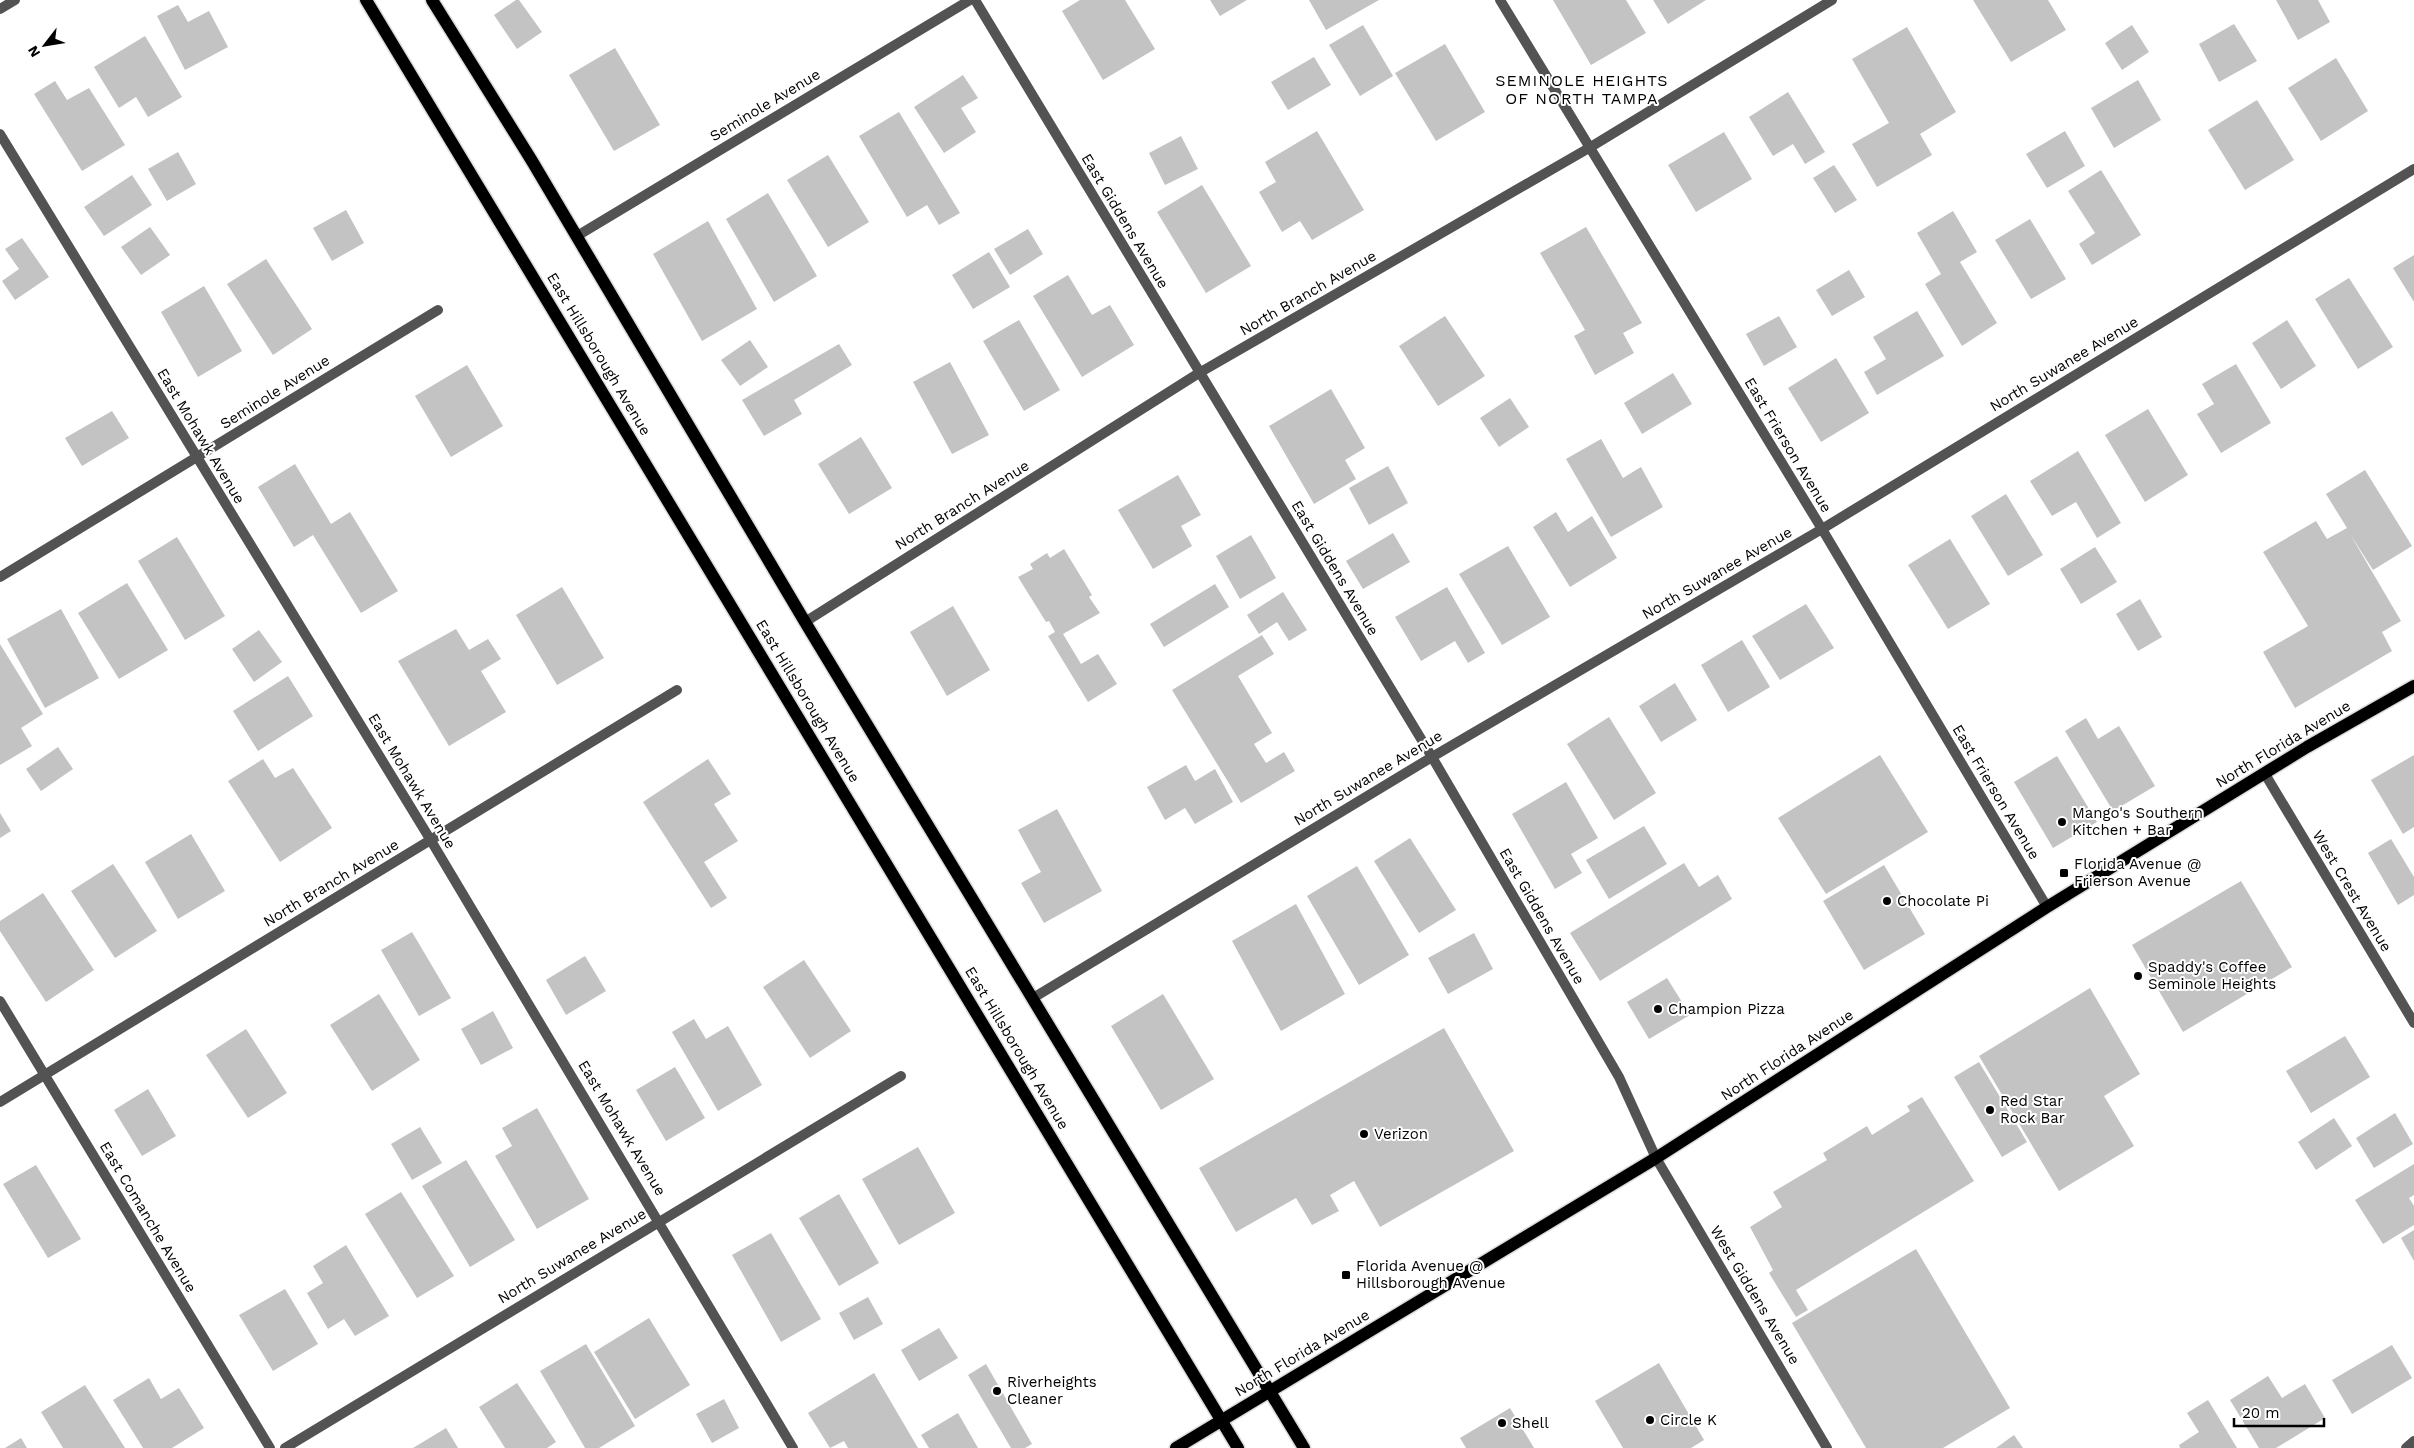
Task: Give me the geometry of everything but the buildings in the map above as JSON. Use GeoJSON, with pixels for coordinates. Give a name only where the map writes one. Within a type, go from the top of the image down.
{"type":"FeatureCollection","features":[{"type":"Feature","properties":{"kind":"main road","name":"East Hillsborough Avenue"},"geometry":{"type":"LineString","coordinates":[[366,0],[1238,1448]]}},
{"type":"Feature","properties":{"kind":"main road"},"geometry":{"type":"LineString","coordinates":[[432,0],[577,236],[805,622],[1304,1448]]}},
{"type":"Feature","properties":{"kind":"main road","name":"North Florida Avenue"},"geometry":{"type":"LineString","coordinates":[[1176,1448],[1656,1158],[2047,907],[2414,686]]}},
{"type":"Feature","properties":{"kind":"street"},"geometry":{"type":"LineString","coordinates":[[0,9],[15,0]]}},
{"type":"Feature","properties":{"kind":"street","name":"Seminole Avenue"},"geometry":{"type":"LineString","coordinates":[[577,236],[970,0]]}},
{"type":"Feature","properties":{"kind":"street","name":"East Giddens Avenue"},"geometry":{"type":"LineString","coordinates":[[975,0],[1432,757],[1619,1077],[1656,1158]]}},
{"type":"Feature","properties":{"kind":"street","name":"East Frierson Avenue"},"geometry":{"type":"LineString","coordinates":[[1500,0],[1822,529],[2047,907]]}},
{"type":"Feature","properties":{"kind":"street","name":"North Branch Avenue"},"geometry":{"type":"LineString","coordinates":[[805,622],[1199,373],[1589,148],[1832,0]]}},
{"type":"Feature","properties":{"kind":"street","name":"East Mohawk Avenue"},"geometry":{"type":"LineString","coordinates":[[0,134],[430,839],[794,1448]]}},
{"type":"Feature","properties":{"kind":"street","name":"North Suwanee Avenue"},"geometry":{"type":"LineString","coordinates":[[1033,998],[1432,757],[1822,529],[2414,168]]}},
{"type":"Feature","properties":{"kind":"street","name":"Seminole Avenue"},"geometry":{"type":"LineString","coordinates":[[0,577],[438,310]]}},
{"type":"Feature","properties":{"kind":"street","name":"North Branch Avenue"},"geometry":{"type":"LineString","coordinates":[[0,1102],[677,690]]}},
{"type":"Feature","properties":{"kind":"street","name":"West Crest Avenue"},"geometry":{"type":"LineString","coordinates":[[2265,774],[2414,1023]]}},
{"type":"Feature","properties":{"kind":"street","name":"East Comanche Avenue"},"geometry":{"type":"LineString","coordinates":[[0,1001],[270,1448]]}},
{"type":"Feature","properties":{"kind":"street","name":"North Suwanee Avenue"},"geometry":{"type":"LineString","coordinates":[[285,1448],[659,1220],[901,1076]]}},
{"type":"Feature","properties":{"kind":"street","name":"West Giddens Avenue"},"geometry":{"type":"LineString","coordinates":[[1656,1158],[1827,1448]]}},
{"type":"Feature","properties":{"kind":"street"},"geometry":{"type":"LineString","coordinates":[[2406,1448],[2414,1441]]}},
{"type":"Feature","properties":{"kind":"place","name":"Mango's Southern Kitchen + Bar"},"geometry":{"type":"Point","coordinates":[2062,822]}},
{"type":"Feature","properties":{"kind":"place","name":"Florida Avenue @ Frierson Avenue"},"geometry":{"type":"Point","coordinates":[2064,873]}},
{"type":"Feature","properties":{"kind":"place","name":"Chocolate Pi"},"geometry":{"type":"Point","coordinates":[1887,901]}},
{"type":"Feature","properties":{"kind":"place","name":"Spaddy's Coffee Seminole Heights"},"geometry":{"type":"Point","coordinates":[2138,976]}},
{"type":"Feature","properties":{"kind":"place","name":"Champion Pizza"},"geometry":{"type":"Point","coordinates":[1658,1009]}},
{"type":"Feature","properties":{"kind":"place","name":"Red Star Rock Bar"},"geometry":{"type":"Point","coordinates":[1990,1110]}},
{"type":"Feature","properties":{"kind":"place","name":"Verizon"},"geometry":{"type":"Point","coordinates":[1364,1134]}},
{"type":"Feature","properties":{"kind":"place","name":"Florida Avenue @ Hillsborough Avenue"},"geometry":{"type":"Point","coordinates":[1346,1275]}},
{"type":"Feature","properties":{"kind":"place","name":"Riverheights Cleaner"},"geometry":{"type":"Point","coordinates":[997,1391]}},
{"type":"Feature","properties":{"kind":"place","name":"Circle K"},"geometry":{"type":"Point","coordinates":[1650,1420]}},
{"type":"Feature","properties":{"kind":"place","name":"Shell"},"geometry":{"type":"Point","coordinates":[1502,1423]}},
{"type":"Feature","properties":{"kind":"district","name":"SEMINOLE HEIGHTS OF NORTH TAMPA"},"geometry":{"type":"Point","coordinates":[1582,89]}}]}
